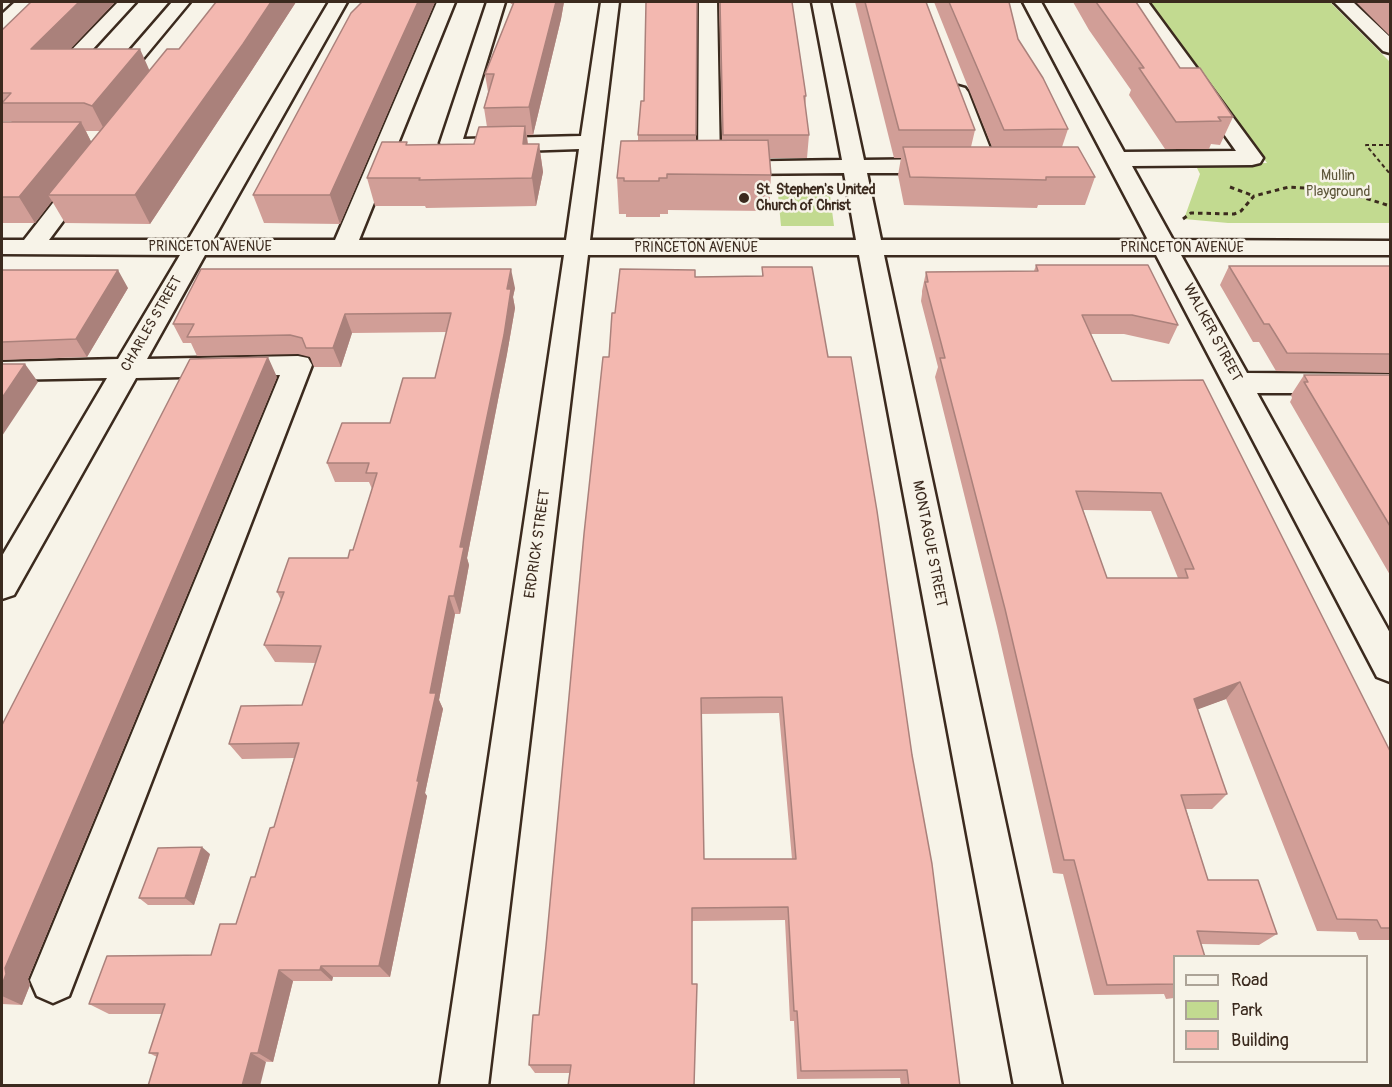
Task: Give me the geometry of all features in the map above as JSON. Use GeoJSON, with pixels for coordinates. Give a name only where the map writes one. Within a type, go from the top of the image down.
{"type":"FeatureCollection","features":[{"type":"Feature","properties":{"kind":"street"},"geometry":{"type":"LineString","coordinates":[[2,24],[24,2]]}},
{"type":"Feature","properties":{"kind":"street"},"geometry":{"type":"LineString","coordinates":[[127,2],[65,68],[125,68],[181,2]]}},
{"type":"Feature","properties":{"kind":"street","name":"CHARLES STREET"},"geometry":{"type":"LineString","coordinates":[[2,585],[338,2]]}},
{"type":"Feature","properties":{"kind":"street"},"geometry":{"type":"LineString","coordinates":[[344,247],[446,2]]}},
{"type":"Feature","properties":{"kind":"street"},"geometry":{"type":"LineString","coordinates":[[496,2],[451,143],[461,146],[597,159]]}},
{"type":"Feature","properties":{"kind":"street","name":"ERDRICK STREET"},"geometry":{"type":"LineString","coordinates":[[464,1086],[579,247],[597,159],[610,2]]}},
{"type":"Feature","properties":{"kind":"street"},"geometry":{"type":"LineString","coordinates":[[708,2],[709,167]]}},
{"type":"Feature","properties":{"kind":"street","name":"MONTAGUE STREET"},"geometry":{"type":"LineString","coordinates":[[821,2],[1038,1086]]}},
{"type":"Feature","properties":{"kind":"street","name":"WALKER STREET"},"geometry":{"type":"LineString","coordinates":[[1032,2],[1113,163],[1166,248],[1390,666]]}},
{"type":"Feature","properties":{"kind":"street"},"geometry":{"type":"LineString","coordinates":[[1113,163],[1252,158],[1139,2]]}},
{"type":"Feature","properties":{"kind":"street"},"geometry":{"type":"LineString","coordinates":[[1343,2],[1390,47]]}},
{"type":"Feature","properties":{"kind":"street"},"geometry":{"type":"LineString","coordinates":[[953,78],[986,166]]}},
{"type":"Feature","properties":{"kind":"street"},"geometry":{"type":"LineString","coordinates":[[437,160],[597,159]]}},
{"type":"Feature","properties":{"kind":"street"},"geometry":{"type":"LineString","coordinates":[[31,247],[97,162]]}},
{"type":"Feature","properties":{"kind":"street"},"geometry":{"type":"LineString","coordinates":[[685,167],[1009,166]]}},
{"type":"Feature","properties":{"kind":"street","name":"PRINCETON AVENUE"},"geometry":{"type":"LineString","coordinates":[[2,247],[1390,248]]}},
{"type":"Feature","properties":{"kind":"street"},"geometry":{"type":"LineString","coordinates":[[2,371],[298,365],[53,980]]}},
{"type":"Feature","properties":{"kind":"street"},"geometry":{"type":"LineString","coordinates":[[1238,383],[1390,383]]}},
{"type":"Feature","properties":{"kind":"path"},"geometry":{"type":"LineString","coordinates":[[1390,146],[1366,145],[1390,174]]}},
{"type":"Feature","properties":{"kind":"path"},"geometry":{"type":"LineString","coordinates":[[1191,213],[1234,214],[1241,211],[1254,195],[1289,187],[1340,190],[1390,206]]}},
{"type":"Feature","properties":{"kind":"green space","name":"Mullin Playground"},"geometry":{"type":"Polygon","coordinates":[[[1150,2],[1330,2],[1390,62],[1390,223],[1228,223],[1184,219],[1200,174],[1195,164],[1267,163],[1150,2]]]}},
{"type":"Feature","properties":{"kind":"green space"},"geometry":{"type":"Polygon","coordinates":[[[778,194],[830,195],[834,226],[781,226],[778,194]]]}},
{"type":"Feature","properties":{"kind":"building"},"geometry":{"type":"Polygon","coordinates":[[[31,2],[79,2],[31,49],[140,49],[92,106],[84,103],[2,103],[11,93],[2,93],[2,30],[31,2]]]}},
{"type":"Feature","properties":{"kind":"building"},"geometry":{"type":"Polygon","coordinates":[[[216,2],[271,2],[135,195],[48,195],[167,49],[179,49],[216,2]]]}},
{"type":"Feature","properties":{"kind":"building"},"geometry":{"type":"Polygon","coordinates":[[[362,2],[418,2],[330,195],[253,195],[351,13],[362,2]]]}},
{"type":"Feature","properties":{"kind":"building"},"geometry":{"type":"Polygon","coordinates":[[[514,2],[556,2],[529,107],[484,108],[494,74],[485,74],[514,2]]]}},
{"type":"Feature","properties":{"kind":"building"},"geometry":{"type":"Polygon","coordinates":[[[646,2],[697,2],[696,135],[638,135],[641,101],[644,101],[646,2]]]}},
{"type":"Feature","properties":{"kind":"building"},"geometry":{"type":"Polygon","coordinates":[[[720,2],[792,2],[806,96],[804,96],[809,135],[723,135],[720,2]]]}},
{"type":"Feature","properties":{"kind":"building"},"geometry":{"type":"Polygon","coordinates":[[[865,2],[926,2],[975,130],[899,130],[865,2]]]}},
{"type":"Feature","properties":{"kind":"building"},"geometry":{"type":"Polygon","coordinates":[[[949,2],[1009,2],[1018,39],[1043,78],[1068,129],[1004,130],[949,2]]]}},
{"type":"Feature","properties":{"kind":"building"},"geometry":{"type":"Polygon","coordinates":[[[1096,2],[1136,2],[1180,68],[1200,68],[1233,117],[1218,117],[1221,121],[1176,122],[1139,68],[1144,68],[1096,2]]]}},
{"type":"Feature","properties":{"kind":"building"},"geometry":{"type":"Polygon","coordinates":[[[2,122],[81,122],[19,197],[2,197],[2,122]]]}},
{"type":"Feature","properties":{"kind":"building"},"geometry":{"type":"Polygon","coordinates":[[[525,126],[523,144],[539,144],[532,178],[419,180],[420,178],[367,178],[382,142],[407,142],[406,145],[474,144],[479,127],[525,126]]]}},
{"type":"Feature","properties":{"kind":"building"},"geometry":{"type":"Polygon","coordinates":[[[768,140],[771,175],[667,174],[667,178],[659,178],[659,181],[624,181],[624,178],[617,178],[621,141],[768,140]]]}},
{"type":"Feature","properties":{"kind":"building"},"geometry":{"type":"Polygon","coordinates":[[[903,147],[1078,147],[1095,177],[1046,177],[1046,180],[910,177],[903,147]]]}},
{"type":"Feature","properties":{"kind":"building"},"geometry":{"type":"Polygon","coordinates":[[[1036,265],[1148,265],[1178,325],[1132,315],[1082,315],[1112,381],[1203,380],[1390,751],[1390,928],[1381,928],[1377,920],[1337,919],[1240,682],[1194,699],[1227,794],[1181,795],[1208,880],[1258,880],[1277,934],[1197,931],[1204,955],[1173,955],[1173,984],[1107,985],[1074,860],[1064,860],[1005,609],[940,358],[945,358],[925,282],[928,282],[926,272],[1038,271],[1036,265]],[[1076,491],[1107,578],[1188,578],[1185,569],[1194,569],[1161,493],[1076,491]]]}},
{"type":"Feature","properties":{"kind":"building"},"geometry":{"type":"Polygon","coordinates":[[[1229,266],[1390,266],[1390,354],[1287,353],[1269,324],[1264,324],[1229,266]]]}},
{"type":"Feature","properties":{"kind":"building"},"geometry":{"type":"Polygon","coordinates":[[[762,267],[812,267],[828,357],[851,357],[877,511],[912,755],[932,864],[960,1086],[909,1086],[907,1070],[801,1071],[797,1011],[794,1011],[788,907],[692,908],[692,984],[697,984],[694,1086],[568,1086],[571,1065],[529,1065],[533,1015],[539,1015],[603,357],[609,357],[612,313],[615,313],[620,269],[695,270],[695,277],[763,276],[762,267]],[[782,697],[701,698],[704,859],[796,859],[782,697]]]}},
{"type":"Feature","properties":{"kind":"building"},"geometry":{"type":"Polygon","coordinates":[[[201,269],[511,269],[507,289],[511,289],[504,335],[460,547],[464,547],[454,596],[449,596],[430,693],[436,693],[417,781],[419,781],[379,966],[321,966],[320,970],[279,970],[258,1053],[251,1053],[242,1086],[148,1086],[158,1053],[149,1053],[165,1004],[89,1004],[107,956],[211,955],[220,924],[236,924],[251,877],[255,877],[270,828],[274,827],[299,743],[229,744],[241,706],[302,705],[321,646],[264,645],[284,592],[277,592],[289,558],[348,558],[350,550],[353,550],[377,473],[366,473],[369,463],[327,463],[342,423],[390,423],[403,378],[435,378],[451,313],[345,314],[333,348],[306,348],[302,338],[290,335],[187,337],[194,324],[173,324],[201,269]]]}},
{"type":"Feature","properties":{"kind":"building"},"geometry":{"type":"Polygon","coordinates":[[[2,270],[118,270],[76,339],[2,342],[2,270]]]}},
{"type":"Feature","properties":{"kind":"building"},"geometry":{"type":"Polygon","coordinates":[[[268,357],[5,968],[6,974],[2,985],[2,725],[190,359],[268,357]]]}},
{"type":"Feature","properties":{"kind":"building"},"geometry":{"type":"Polygon","coordinates":[[[2,364],[25,364],[2,398],[2,364]]]}},
{"type":"Feature","properties":{"kind":"building"},"geometry":{"type":"Polygon","coordinates":[[[1304,375],[1390,375],[1390,526],[1304,382],[1308,382],[1304,375]]]}},
{"type":"Feature","properties":{"kind":"building"},"geometry":{"type":"Polygon","coordinates":[[[202,847],[185,898],[139,898],[158,848],[202,847]]]}},
{"type":"Feature","properties":{"kind":"place","name":"St. Stephen's United Church of Christ"},"geometry":{"type":"Point","coordinates":[744,198]}}]}
